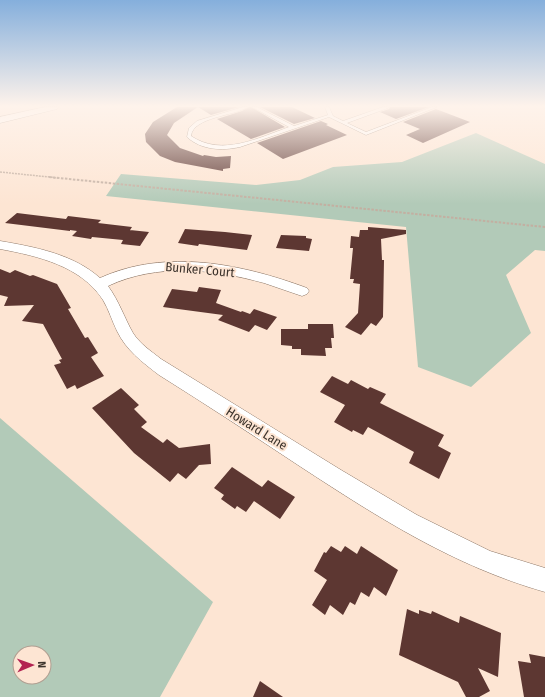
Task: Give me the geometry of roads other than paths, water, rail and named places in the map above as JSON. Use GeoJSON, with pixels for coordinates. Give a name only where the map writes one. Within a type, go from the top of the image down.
{"type":"FeatureCollection","features":[{"type":"Feature","properties":{"kind":"street","name":"Howard Lane"},"geometry":{"type":"LineString","coordinates":[[0,245],[24,248],[51,256],[74,266],[98,285],[109,297],[129,338],[144,355],[165,370],[404,521],[464,552],[528,576],[545,580]]}},
{"type":"Feature","properties":{"kind":"street","name":"Bunker Court"},"geometry":{"type":"LineString","coordinates":[[98,285],[112,277],[131,271],[170,265],[243,273],[273,280],[302,291]]}},
{"type":"Feature","properties":{"kind":"lane"},"geometry":{"type":"LineString","coordinates":[[194,140],[204,145],[226,148],[248,144],[261,140]]}}]}
